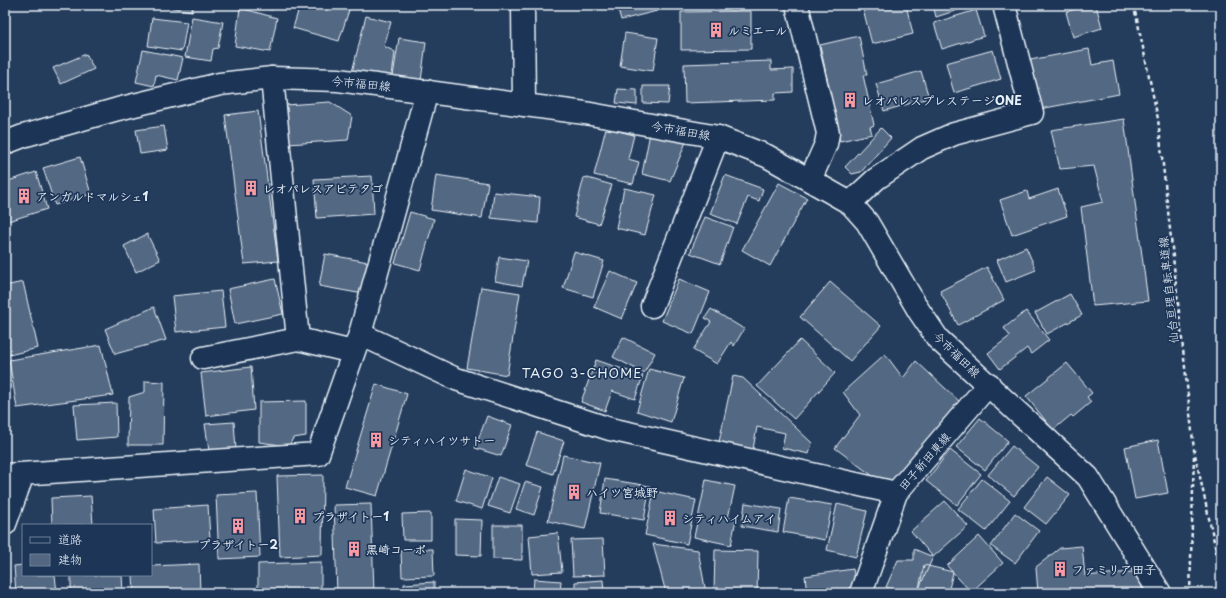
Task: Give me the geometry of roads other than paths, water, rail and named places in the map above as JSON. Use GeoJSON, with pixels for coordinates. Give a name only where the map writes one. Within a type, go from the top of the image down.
{"type":"FeatureCollection","features":[{"type":"Feature","properties":{"kind":"street"},"geometry":{"type":"LineString","coordinates":[[523,5],[524,105]]}},
{"type":"Feature","properties":{"kind":"street"},"geometry":{"type":"LineString","coordinates":[[797,5],[828,133],[826,144],[810,180]]}},
{"type":"Feature","properties":{"kind":"street"},"geometry":{"type":"LineString","coordinates":[[850,204],[876,179],[922,148],[954,134],[1032,113],[1004,5]]}},
{"type":"Feature","properties":{"kind":"street"},"geometry":{"type":"LineString","coordinates":[[272,78],[298,339]]}},
{"type":"Feature","properties":{"kind":"street","name":"今市福田線"},"geometry":{"type":"LineString","coordinates":[[5,143],[23,136],[118,108],[220,84],[272,78],[338,80],[585,113],[718,137],[767,156],[850,204],[867,222],[919,311],[938,339],[989,384],[1088,477],[1160,593]]}},
{"type":"Feature","properties":{"kind":"street"},"geometry":{"type":"LineString","coordinates":[[5,524],[14,475],[318,454],[357,343],[427,91]]}},
{"type":"Feature","properties":{"kind":"street"},"geometry":{"type":"LineString","coordinates":[[652,306],[718,137]]}},
{"type":"Feature","properties":{"kind":"street"},"geometry":{"type":"LineString","coordinates":[[203,358],[298,339],[357,343],[456,379],[610,429],[896,493]]}},
{"type":"Feature","properties":{"kind":"street","name":"田子新田東線"},"geometry":{"type":"LineString","coordinates":[[861,593],[896,493],[989,384]]}},
{"type":"Feature","properties":{"kind":"place","name":"ルミエール"},"geometry":{"type":"Point","coordinates":[716,30]}},
{"type":"Feature","properties":{"kind":"place","name":"レオパレスプレステージONE"},"geometry":{"type":"Point","coordinates":[850,100]}},
{"type":"Feature","properties":{"kind":"place","name":"レオパレスアビテタゴ"},"geometry":{"type":"Point","coordinates":[251,188]}},
{"type":"Feature","properties":{"kind":"place","name":"アンガルドマルシェ1"},"geometry":{"type":"Point","coordinates":[24,196]}},
{"type":"Feature","properties":{"kind":"place","name":"シティハイツサトー"},"geometry":{"type":"Point","coordinates":[376,440]}},
{"type":"Feature","properties":{"kind":"place","name":"ハイツ宮城野"},"geometry":{"type":"Point","coordinates":[574,492]}},
{"type":"Feature","properties":{"kind":"place","name":"プラザイトー1"},"geometry":{"type":"Point","coordinates":[300,516]}},
{"type":"Feature","properties":{"kind":"place","name":"シティハイムアイ"},"geometry":{"type":"Point","coordinates":[670,518]}},
{"type":"Feature","properties":{"kind":"place","name":"プラザイトー2"},"geometry":{"type":"Point","coordinates":[238,526]}},
{"type":"Feature","properties":{"kind":"place","name":"黒崎コーポ"},"geometry":{"type":"Point","coordinates":[354,549]}},
{"type":"Feature","properties":{"kind":"place","name":"ファミリア田子"},"geometry":{"type":"Point","coordinates":[1060,569]}},
{"type":"Feature","properties":{"kind":"district","name":"TAGO 3-CHOME"},"geometry":{"type":"Point","coordinates":[582,372]}}]}
